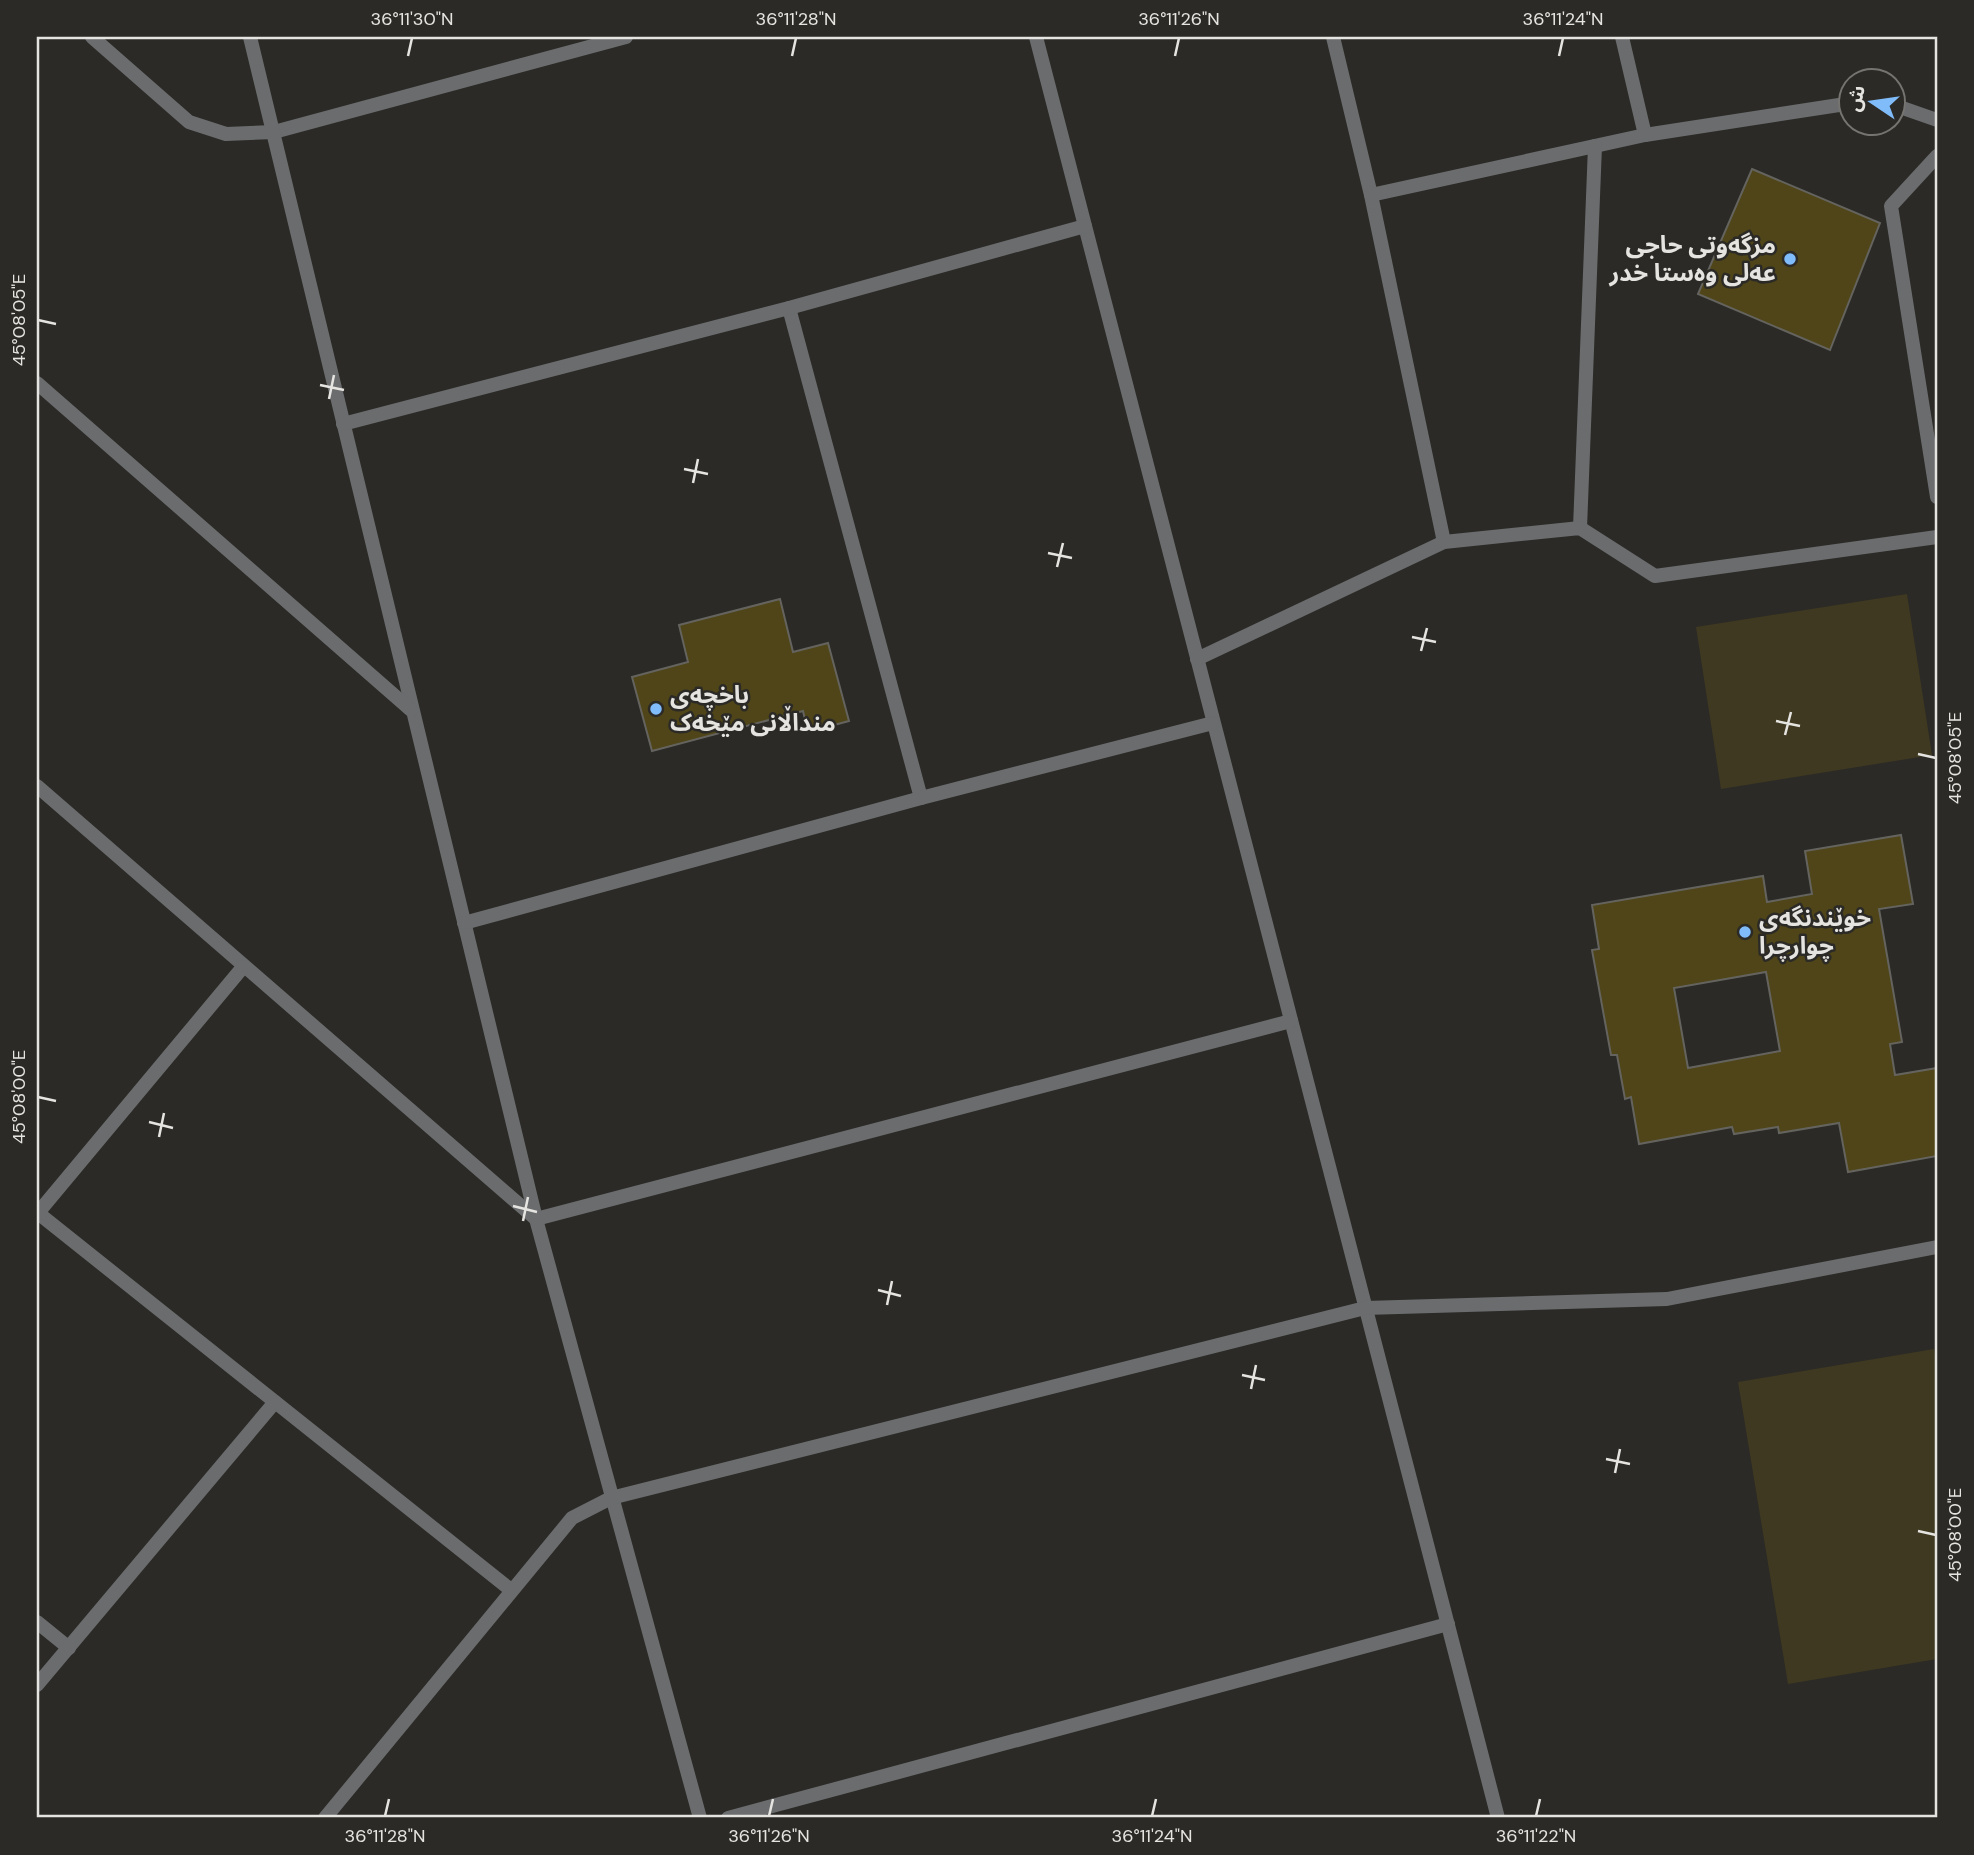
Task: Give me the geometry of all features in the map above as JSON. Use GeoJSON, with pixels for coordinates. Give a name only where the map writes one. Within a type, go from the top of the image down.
{"type":"FeatureCollection","features":[{"type":"Feature","properties":{"kind":"street"},"geometry":{"type":"LineString","coordinates":[[92,37],[189,122],[226,134],[274,132],[626,37]]}},
{"type":"Feature","properties":{"kind":"street"},"geometry":{"type":"LineString","coordinates":[[250,37],[536,1219],[700,1818]]}},
{"type":"Feature","properties":{"kind":"street"},"geometry":{"type":"LineString","coordinates":[[1036,37],[1498,1818]]}},
{"type":"Feature","properties":{"kind":"street"},"geometry":{"type":"LineString","coordinates":[[1333,37],[1370,195],[1444,542]]}},
{"type":"Feature","properties":{"kind":"street"},"geometry":{"type":"LineString","coordinates":[[1622,37],[1644,135]]}},
{"type":"Feature","properties":{"kind":"street"},"geometry":{"type":"LineString","coordinates":[[1370,195],[1644,135],[1838,105]]}},
{"type":"Feature","properties":{"kind":"street"},"geometry":{"type":"LineString","coordinates":[[1908,110],[1937,120]]}},
{"type":"Feature","properties":{"kind":"street"},"geometry":{"type":"LineString","coordinates":[[1580,528],[1595,146]]}},
{"type":"Feature","properties":{"kind":"street"},"geometry":{"type":"LineString","coordinates":[[1937,156],[1891,206],[1937,497]]}},
{"type":"Feature","properties":{"kind":"street"},"geometry":{"type":"LineString","coordinates":[[343,424],[789,308],[1084,226]]}},
{"type":"Feature","properties":{"kind":"street"},"geometry":{"type":"LineString","coordinates":[[789,308],[921,798]]}},
{"type":"Feature","properties":{"kind":"street"},"geometry":{"type":"LineString","coordinates":[[37,383],[411,710]]}},
{"type":"Feature","properties":{"kind":"street"},"geometry":{"type":"LineString","coordinates":[[1197,659],[1444,542],[1580,528],[1655,576],[1937,537]]}},
{"type":"Feature","properties":{"kind":"street"},"geometry":{"type":"LineString","coordinates":[[464,923],[921,798],[1213,723]]}},
{"type":"Feature","properties":{"kind":"street"},"geometry":{"type":"LineString","coordinates":[[37,786],[536,1219]]}},
{"type":"Feature","properties":{"kind":"street"},"geometry":{"type":"LineString","coordinates":[[243,967],[37,1213],[511,1590]]}},
{"type":"Feature","properties":{"kind":"street"},"geometry":{"type":"LineString","coordinates":[[536,1219],[1291,1021]]}},
{"type":"Feature","properties":{"kind":"street"},"geometry":{"type":"LineString","coordinates":[[325,1818],[572,1518],[611,1498],[1365,1308],[1667,1299],[1937,1247]]}},
{"type":"Feature","properties":{"kind":"street"},"geometry":{"type":"LineString","coordinates":[[37,1685],[275,1402]]}},
{"type":"Feature","properties":{"kind":"street"},"geometry":{"type":"LineString","coordinates":[[37,1622],[69,1648]]}},
{"type":"Feature","properties":{"kind":"street"},"geometry":{"type":"LineString","coordinates":[[728,1818],[1448,1624]]}},
{"type":"Feature","properties":{"kind":"shaded area"},"geometry":{"type":"Polygon","coordinates":[[[1907,594],[1932,755],[1721,789],[1696,627],[1907,594]]]}},
{"type":"Feature","properties":{"kind":"shaded area"},"geometry":{"type":"Polygon","coordinates":[[[1934,1349],[1937,1366],[1937,1659],[1788,1684],[1738,1382],[1934,1349]]]}},
{"type":"Feature","properties":{"kind":"building","name":"مزگەوتی حاجی عەلی وەستا خدر"},"geometry":{"type":"Polygon","coordinates":[[[1752,169],[1880,223],[1830,350],[1698,294],[1752,169]]]}},
{"type":"Feature","properties":{"kind":"building"},"geometry":{"type":"Polygon","coordinates":[[[780,599],[793,652],[828,643],[849,721],[808,732],[803,711],[652,751],[632,677],[688,662],[679,625],[780,599]]]}},
{"type":"Feature","properties":{"kind":"building"},"geometry":{"type":"Polygon","coordinates":[[[1901,835],[1913,904],[1879,909],[1902,1042],[1890,1044],[1895,1075],[1937,1068],[1937,1156],[1848,1172],[1839,1123],[1779,1133],[1778,1127],[1734,1134],[1732,1127],[1639,1144],[1631,1097],[1625,1099],[1617,1055],[1611,1055],[1592,950],[1599,949],[1592,905],[1763,876],[1767,902],[1812,894],[1805,851],[1901,835]],[[1766,972],[1674,988],[1688,1068],[1780,1051],[1766,972]]]}},
{"type":"Feature","properties":{"kind":"place","name":"مزگەوتی حاجی عەلی وەستا خدر"},"geometry":{"type":"Point","coordinates":[1790,259]}},
{"type":"Feature","properties":{"kind":"place","name":"باخچەی منداڵانی مێخەک"},"geometry":{"type":"Point","coordinates":[656,709]}},
{"type":"Feature","properties":{"kind":"place","name":"خوێندنگەی چوارچرا"},"geometry":{"type":"Point","coordinates":[1745,932]}}]}
